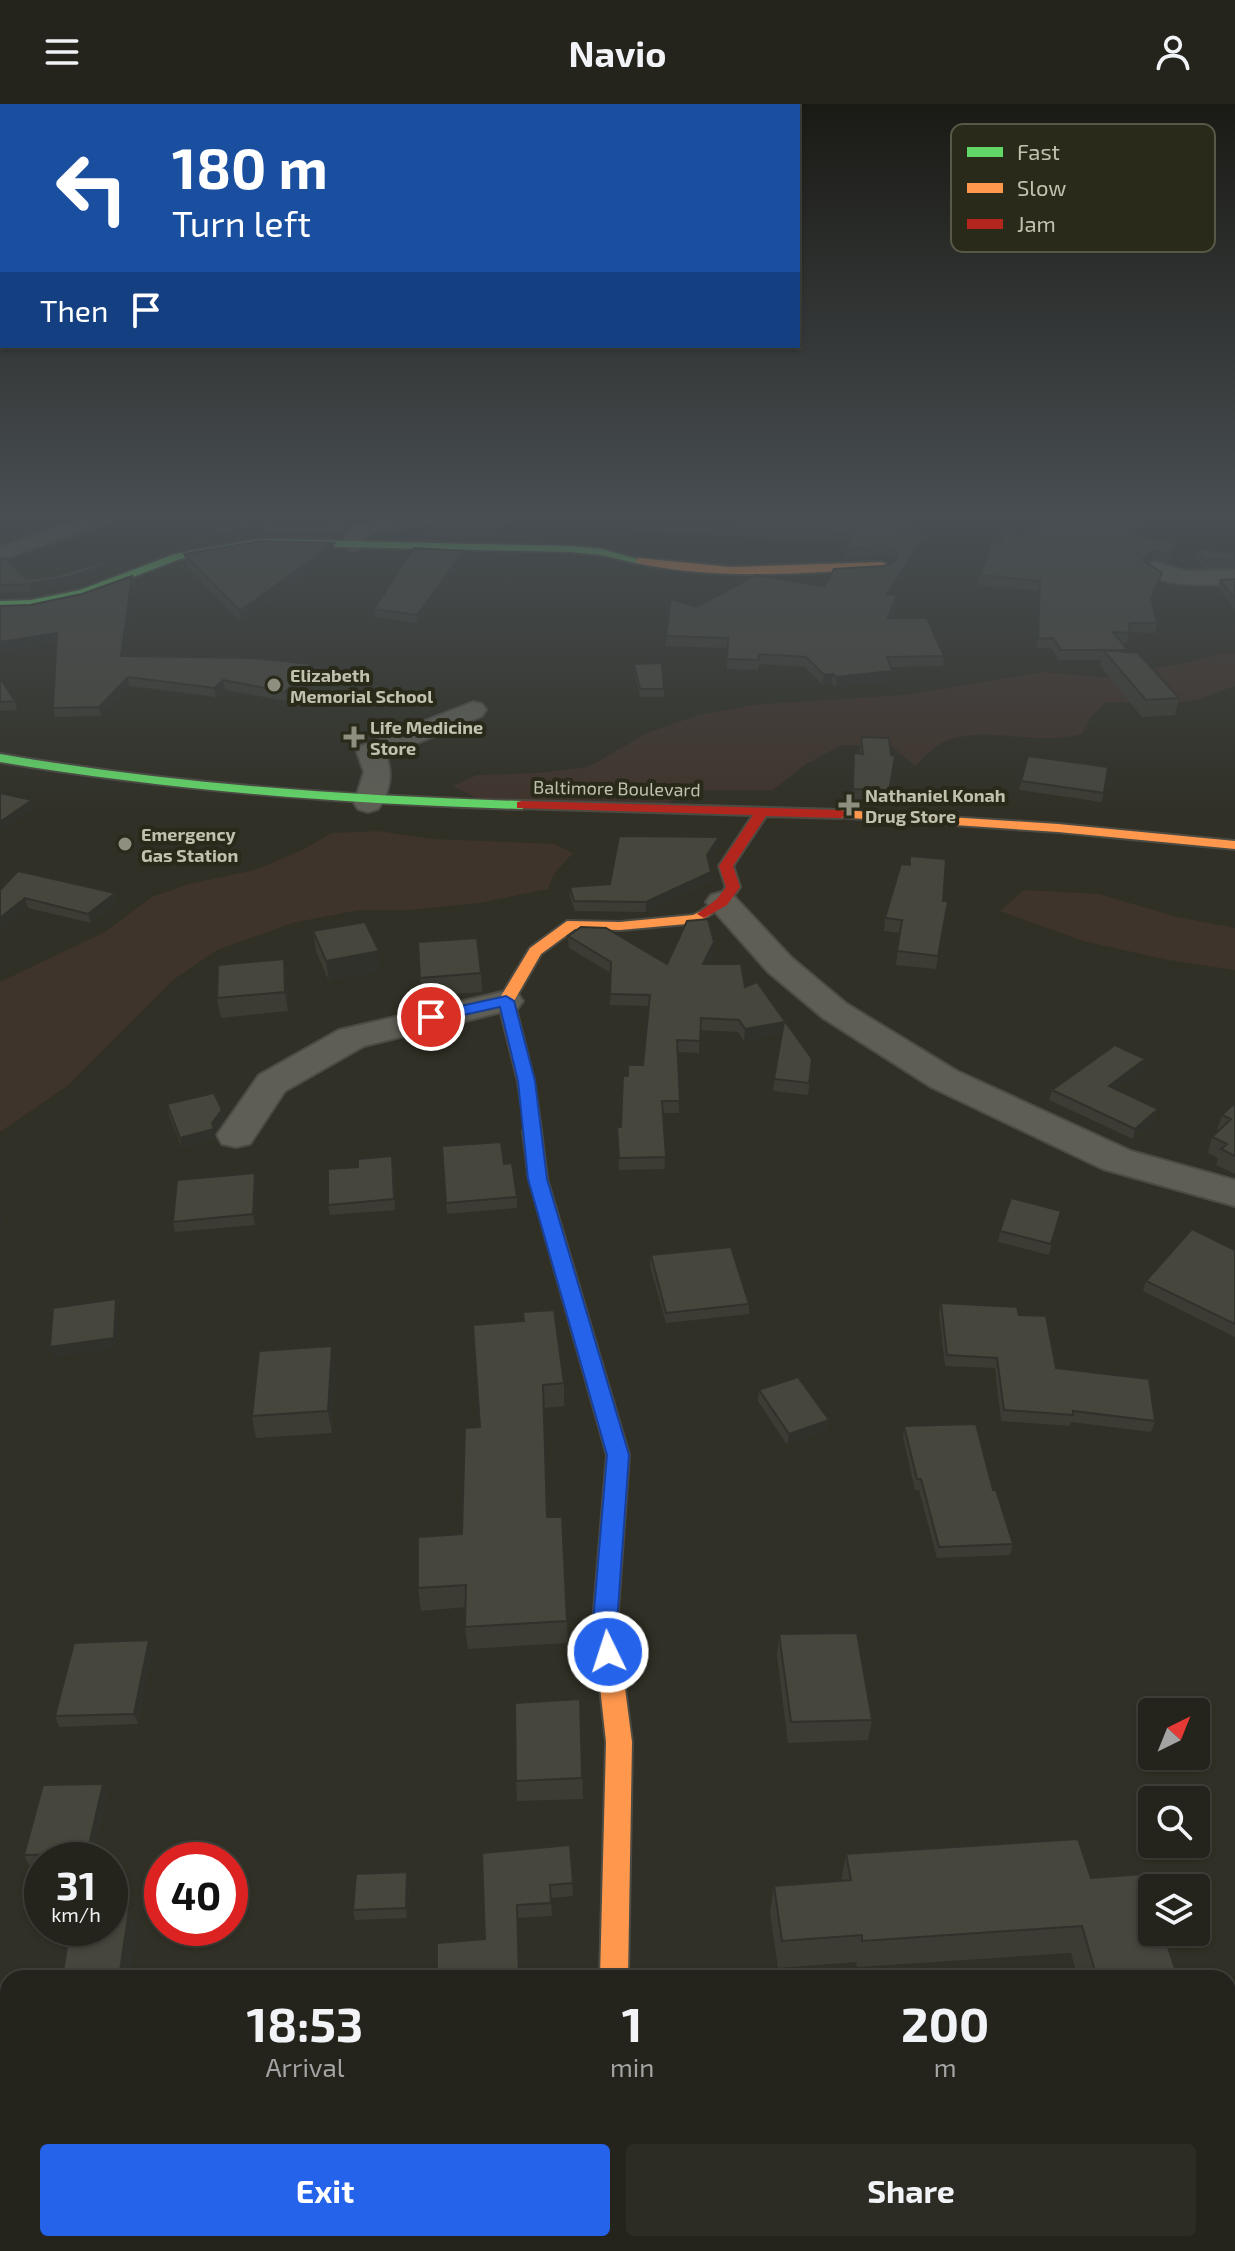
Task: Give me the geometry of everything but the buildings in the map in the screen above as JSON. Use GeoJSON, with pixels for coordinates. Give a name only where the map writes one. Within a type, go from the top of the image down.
{"type":"FeatureCollection","features":[{"type":"Feature","properties":{"kind":"main road","name":"Baltimore Boulevard"},"geometry":{"type":"LineString","coordinates":[[0,758],[48,769],[194,788],[368,803],[763,811],[1131,833],[1235,845]]}},
{"type":"Feature","properties":{"kind":"main road"},"geometry":{"type":"LineString","coordinates":[[614,1970],[619,1742],[605,1623],[618,1455],[538,1179],[526,1081],[506,1001],[535,951],[572,924],[620,926],[697,919],[722,902],[733,887],[726,866],[763,811]]}},
{"type":"Feature","properties":{"kind":"street"},"geometry":{"type":"LineString","coordinates":[[368,803],[378,772],[371,752],[473,710]]}},
{"type":"Feature","properties":{"kind":"street"},"geometry":{"type":"LineString","coordinates":[[722,902],[780,965],[835,1011],[944,1079],[1117,1160],[1235,1193]]}},
{"type":"Feature","properties":{"kind":"street"},"geometry":{"type":"LineString","coordinates":[[236,1135],[272,1083],[352,1038],[506,1001]]}},
{"type":"Feature","properties":{"kind":"shaded area"},"geometry":{"type":"Polygon","coordinates":[[[1221,653],[1235,653],[1235,686],[1196,700],[1164,704],[1106,702],[1091,717],[1082,734],[1049,738],[983,735],[950,739],[915,766],[892,746],[842,745],[806,764],[773,790],[695,790],[653,814],[496,808],[453,786],[477,775],[539,773],[588,767],[649,732],[695,716],[752,705],[903,695],[1043,672],[1104,677],[1192,662],[1221,653]]]}},
{"type":"Feature","properties":{"kind":"shaded area"},"geometry":{"type":"Polygon","coordinates":[[[378,831],[433,839],[554,844],[573,853],[554,874],[548,889],[479,903],[408,910],[359,910],[292,923],[217,950],[173,980],[67,1086],[0,1132],[0,982],[105,932],[152,897],[189,884],[255,870],[332,833],[378,831]]]}},
{"type":"Feature","properties":{"kind":"shaded area"},"geometry":{"type":"Polygon","coordinates":[[[1024,890],[1099,894],[1177,917],[1235,928],[1235,970],[1168,960],[1083,941],[1000,911],[1024,890]]]}},
{"type":"Feature","properties":{"kind":"traffic: fast"},"geometry":{"type":"LineString","coordinates":[[0,758],[130,778],[260,792],[522,805]]}},
{"type":"Feature","properties":{"kind":"traffic: slow"},"geometry":{"type":"LineString","coordinates":[[841,814],[1058,828],[1235,845]]}},
{"type":"Feature","properties":{"kind":"traffic: slow"},"geometry":{"type":"LineString","coordinates":[[532,1131],[526,1081],[506,1001],[535,951],[572,924],[620,926],[697,919],[704,914]]}},
{"type":"Feature","properties":{"kind":"traffic: slow"},"geometry":{"type":"LineString","coordinates":[[608,1650],[619,1742],[614,1970]]}},
{"type":"Feature","properties":{"kind":"traffic: jam"},"geometry":{"type":"LineString","coordinates":[[522,805],[841,814]]}},
{"type":"Feature","properties":{"kind":"traffic: jam"},"geometry":{"type":"LineString","coordinates":[[704,914],[722,902],[733,887],[726,866],[763,811]]}},
{"type":"Feature","properties":{"kind":"traffic: jam"},"geometry":{"type":"LineString","coordinates":[[532,1131],[538,1179],[618,1455],[605,1623],[608,1650]]}},
{"type":"Feature","properties":{"kind":"place","name":"Elizabeth Memorial School"},"geometry":{"type":"Point","coordinates":[274,685]}},
{"type":"Feature","properties":{"kind":"place","name":"Life Medicine Store"},"geometry":{"type":"Point","coordinates":[354,737]}},
{"type":"Feature","properties":{"kind":"place","name":"Nathaniel Konah Drug Store"},"geometry":{"type":"Point","coordinates":[849,805]}},
{"type":"Feature","properties":{"kind":"place","name":"Emergency Gas Station"},"geometry":{"type":"Point","coordinates":[125,844]}},
{"type":"Feature","properties":{"kind":"route"},"geometry":{"type":"LineString","coordinates":[[431,1017],[506,1001],[526,1081],[538,1179],[618,1455],[605,1623],[608,1652]]}}]}
